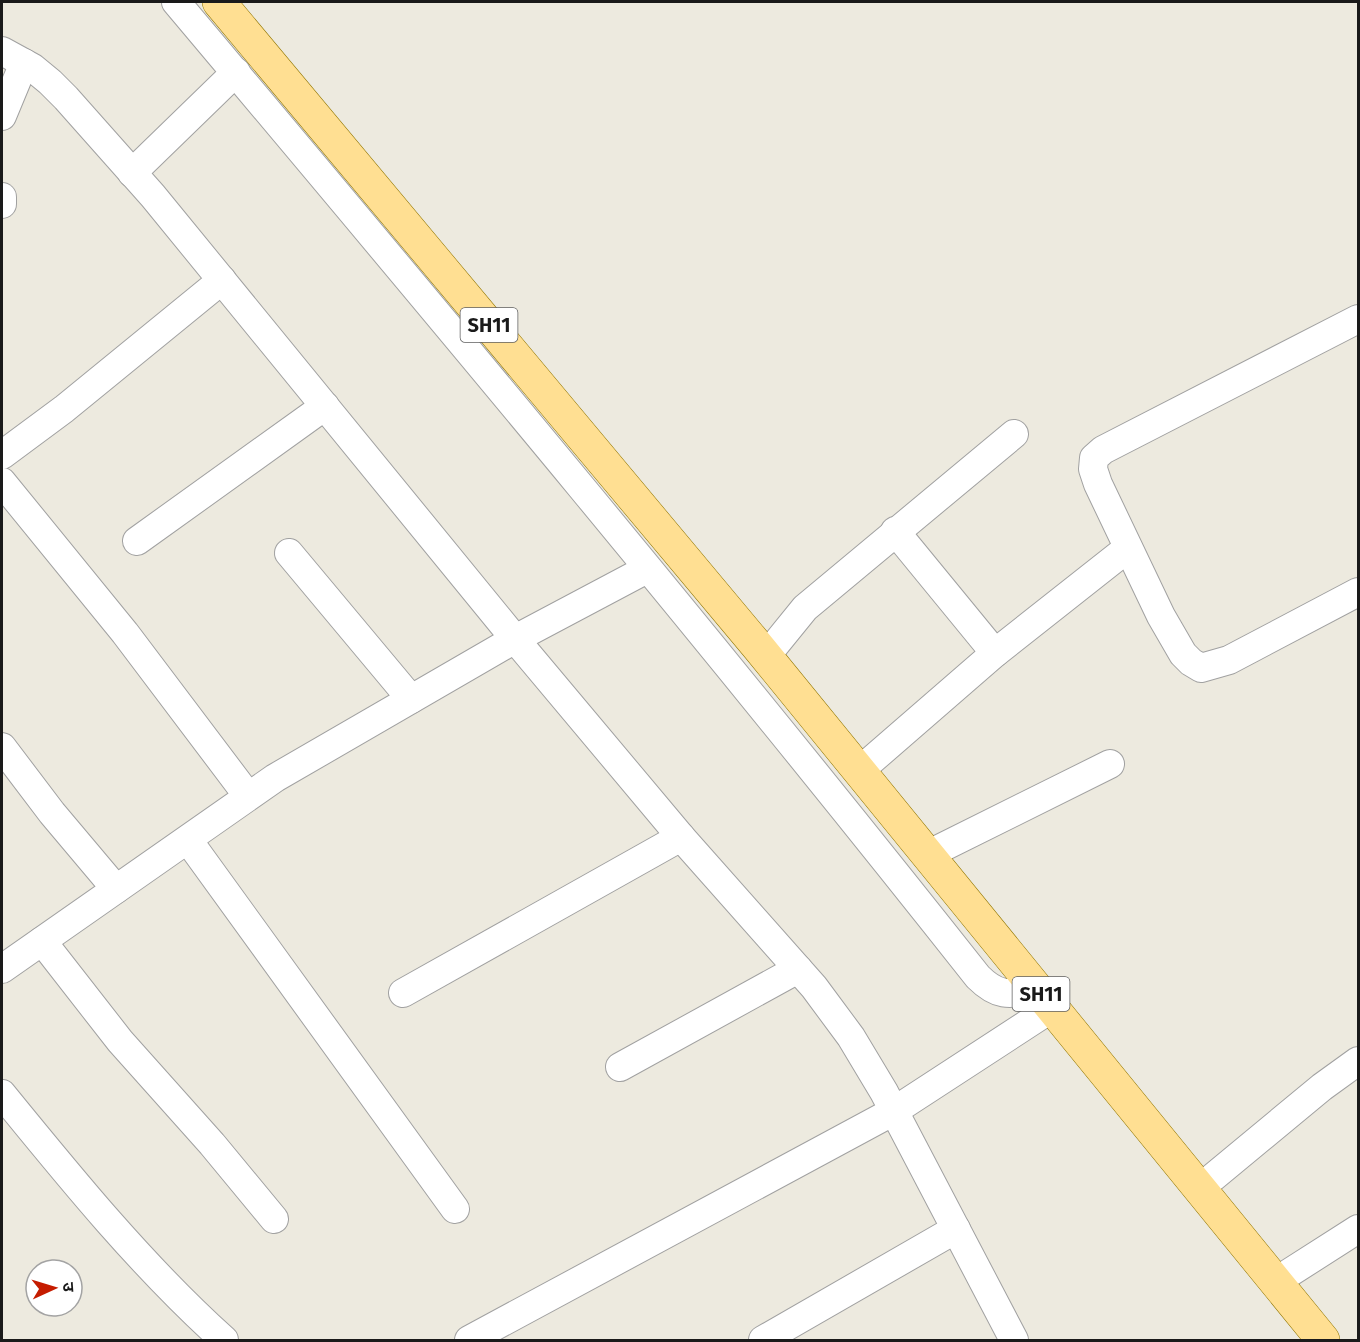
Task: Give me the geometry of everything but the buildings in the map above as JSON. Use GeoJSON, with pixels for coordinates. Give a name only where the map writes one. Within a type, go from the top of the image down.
{"type":"FeatureCollection","features":[{"type":"Feature","properties":{"kind":"main road","name":"SH11"},"geometry":{"type":"LineString","coordinates":[[219,2],[763,652],[1323,1341]]}},
{"type":"Feature","properties":{"kind":"street"},"geometry":{"type":"LineString","coordinates":[[176,2],[486,371],[846,810],[978,977],[990,989],[1003,993],[1044,998]]}},
{"type":"Feature","properties":{"kind":"street"},"geometry":{"type":"LineString","coordinates":[[2,116],[13,57],[41,75],[66,98],[132,173],[515,639],[681,837],[798,969],[851,1037],[894,1111],[1014,1341]]}},
{"type":"Feature","properties":{"kind":"street"},"geometry":{"type":"LineString","coordinates":[[132,173],[236,72]]}},
{"type":"Feature","properties":{"kind":"street"},"geometry":{"type":"LineString","coordinates":[[2,197],[2,204]]}},
{"type":"Feature","properties":{"kind":"street"},"geometry":{"type":"LineString","coordinates":[[2,455],[64,409],[222,280]]}},
{"type":"Feature","properties":{"kind":"street"},"geometry":{"type":"LineString","coordinates":[[1359,319],[1103,450],[1094,458],[1093,469],[1161,616],[1183,654],[1201,668],[1229,660],[1359,592]]}},
{"type":"Feature","properties":{"kind":"street"},"geometry":{"type":"LineString","coordinates":[[137,541],[325,405]]}},
{"type":"Feature","properties":{"kind":"street"},"geometry":{"type":"LineString","coordinates":[[763,652],[805,608],[1014,434]]}},
{"type":"Feature","properties":{"kind":"street"},"geometry":{"type":"LineString","coordinates":[[2,482],[125,633],[248,796]]}},
{"type":"Feature","properties":{"kind":"street"},"geometry":{"type":"LineString","coordinates":[[895,531],[994,653]]}},
{"type":"Feature","properties":{"kind":"street"},"geometry":{"type":"LineString","coordinates":[[859,771],[994,653],[1128,548]]}},
{"type":"Feature","properties":{"kind":"street"},"geometry":{"type":"LineString","coordinates":[[290,553],[411,699]]}},
{"type":"Feature","properties":{"kind":"street"},"geometry":{"type":"LineString","coordinates":[[2,969],[248,796],[515,639],[647,569]]}},
{"type":"Feature","properties":{"kind":"street"},"geometry":{"type":"LineString","coordinates":[[2,747],[116,889]]}},
{"type":"Feature","properties":{"kind":"street"},"geometry":{"type":"LineString","coordinates":[[927,855],[1110,764]]}},
{"type":"Feature","properties":{"kind":"street"},"geometry":{"type":"LineString","coordinates":[[2,769],[29,783]]}},
{"type":"Feature","properties":{"kind":"street"},"geometry":{"type":"LineString","coordinates":[[403,993],[681,837]]}},
{"type":"Feature","properties":{"kind":"street"},"geometry":{"type":"LineString","coordinates":[[188,840],[455,1209]]}},
{"type":"Feature","properties":{"kind":"street"},"geometry":{"type":"LineString","coordinates":[[42,941],[120,1041],[213,1144],[274,1219]]}},
{"type":"Feature","properties":{"kind":"street"},"geometry":{"type":"LineString","coordinates":[[620,1067],[798,969]]}},
{"type":"Feature","properties":{"kind":"street"},"geometry":{"type":"LineString","coordinates":[[469,1341],[894,1111],[1044,998]]}},
{"type":"Feature","properties":{"kind":"street"},"geometry":{"type":"LineString","coordinates":[[1200,1188],[1322,1087],[1359,1061]]}},
{"type":"Feature","properties":{"kind":"street"},"geometry":{"type":"LineString","coordinates":[[2,1094],[105,1218],[149,1267],[224,1341]]}},
{"type":"Feature","properties":{"kind":"street"},"geometry":{"type":"LineString","coordinates":[[763,1341],[956,1228]]}},
{"type":"Feature","properties":{"kind":"street"},"geometry":{"type":"LineString","coordinates":[[1275,1282],[1359,1229]]}}]}
